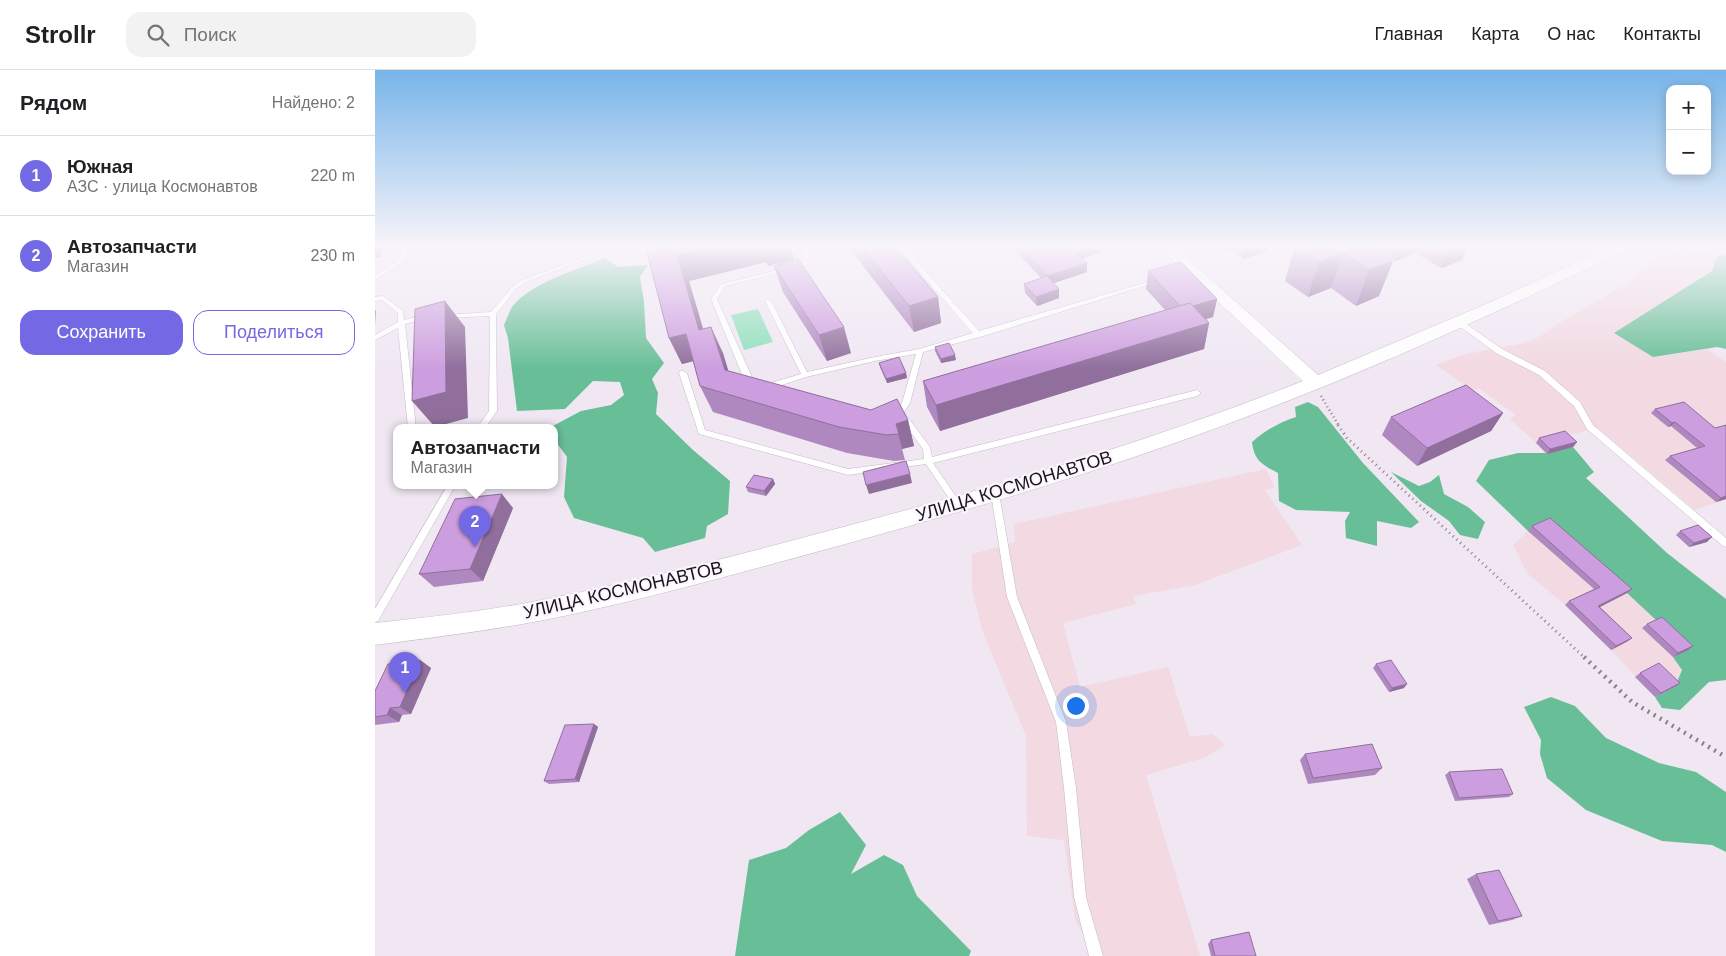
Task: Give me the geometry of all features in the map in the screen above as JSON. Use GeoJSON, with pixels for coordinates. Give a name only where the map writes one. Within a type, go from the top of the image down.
{"type":"FeatureCollection","features":[{"type":"Feature","properties":{"kind":"street"},"geometry":{"type":"LineString","coordinates":[[1205,286],[1315,382]]}},
{"type":"Feature","properties":{"kind":"street","name":"УЛИЦА КОСМОНАВТОВ"},"geometry":{"type":"LineString","coordinates":[[375,634],[498,618],[586,602],[753,560],[995,493],[1110,457],[1210,422],[1461,323],[1542,286]]}},
{"type":"Feature","properties":{"kind":"lane"},"geometry":{"type":"LineString","coordinates":[[484,424],[493,411],[493,314],[516,286]]}},
{"type":"Feature","properties":{"kind":"lane"},"geometry":{"type":"LineString","coordinates":[[722,286],[714,298],[749,382],[760,390],[779,394]]}},
{"type":"Feature","properties":{"kind":"lane"},"geometry":{"type":"LineString","coordinates":[[936,286],[978,335]]}},
{"type":"Feature","properties":{"kind":"lane"},"geometry":{"type":"LineString","coordinates":[[760,390],[805,375],[921,351],[1138,286]]}},
{"type":"Feature","properties":{"kind":"lane"},"geometry":{"type":"LineString","coordinates":[[375,300],[383,298],[401,312],[412,424]]}},
{"type":"Feature","properties":{"kind":"lane"},"geometry":{"type":"LineString","coordinates":[[768,301],[805,375]]}},
{"type":"Feature","properties":{"kind":"lane"},"geometry":{"type":"LineString","coordinates":[[375,338],[401,323],[418,318],[493,314]]}},
{"type":"Feature","properties":{"kind":"lane"},"geometry":{"type":"LineString","coordinates":[[1461,323],[1499,351],[1542,373],[1577,404],[1590,427],[1726,543]]}},
{"type":"Feature","properties":{"kind":"lane"},"geometry":{"type":"LineString","coordinates":[[890,415],[900,412],[906,403],[921,351]]}},
{"type":"Feature","properties":{"kind":"lane"},"geometry":{"type":"LineString","coordinates":[[683,373],[702,432],[848,472],[928,461],[1197,393]]}},
{"type":"Feature","properties":{"kind":"lane"},"geometry":{"type":"LineString","coordinates":[[900,412],[927,449],[928,461],[957,504]]}},
{"type":"Feature","properties":{"kind":"lane"},"geometry":{"type":"LineString","coordinates":[[375,618],[449,489]]}},
{"type":"Feature","properties":{"kind":"lane"},"geometry":{"type":"LineString","coordinates":[[995,493],[1012,596],[1061,722],[1070,788],[1080,897],[1096,956]]}},
{"type":"Feature","properties":{"kind":"path"},"geometry":{"type":"LineString","coordinates":[[1315,382],[1329,412],[1347,438],[1632,702],[1726,757]]}},
{"type":"Feature","properties":{"kind":"shaded area"},"geometry":{"type":"Polygon","coordinates":[[[1622,286],[1688,286],[1615,333],[1653,357],[1707,349],[1726,362],[1726,499],[1695,510],[1598,428],[1536,443],[1510,419],[1516,415],[1480,389],[1472,390],[1436,365],[1465,354],[1519,344],[1541,336],[1559,323],[1622,286]]]}},
{"type":"Feature","properties":{"kind":"shaded area"},"geometry":{"type":"Polygon","coordinates":[[[1266,469],[1275,488],[1265,490],[1302,545],[1195,585],[1133,596],[1136,604],[1063,623],[1080,687],[1168,667],[1190,737],[1213,734],[1225,745],[1204,758],[1146,775],[1200,956],[1094,956],[1075,919],[1064,840],[1027,836],[1026,736],[982,630],[972,589],[972,554],[1015,542],[1014,524],[1266,469]]]}},
{"type":"Feature","properties":{"kind":"shaded area"},"geometry":{"type":"Polygon","coordinates":[[[1528,531],[1627,593],[1688,650],[1675,687],[1655,697],[1565,605],[1527,573],[1513,545],[1528,531]]]}},
{"type":"Feature","properties":{"kind":"green space"},"geometry":{"type":"Polygon","coordinates":[[[538,286],[641,286],[646,338],[664,363],[652,379],[658,393],[656,414],[693,450],[730,481],[728,514],[707,526],[705,538],[655,552],[643,538],[574,518],[564,497],[567,457],[558,445],[557,424],[581,411],[611,405],[624,395],[620,382],[593,381],[565,409],[517,411],[508,338],[504,325],[512,307],[531,290],[538,286]]]}},
{"type":"Feature","properties":{"kind":"green space"},"geometry":{"type":"Polygon","coordinates":[[[1688,286],[1726,286],[1726,349],[1717,347],[1653,357],[1614,333],[1688,286]]]}},
{"type":"Feature","properties":{"kind":"green space"},"geometry":{"type":"Polygon","coordinates":[[[758,309],[773,342],[744,350],[731,315],[758,309]]]}},
{"type":"Feature","properties":{"kind":"green space"},"geometry":{"type":"Polygon","coordinates":[[[1308,402],[1318,407],[1363,463],[1419,522],[1411,528],[1377,521],[1377,546],[1346,538],[1345,521],[1350,512],[1296,510],[1279,501],[1278,473],[1260,462],[1255,454],[1252,442],[1272,427],[1296,417],[1295,407],[1308,402]]]}},
{"type":"Feature","properties":{"kind":"green space"},"geometry":{"type":"Polygon","coordinates":[[[1573,447],[1594,472],[1586,478],[1667,553],[1726,599],[1726,680],[1709,682],[1680,710],[1662,708],[1655,697],[1675,687],[1682,670],[1673,657],[1687,649],[1627,593],[1528,531],[1476,481],[1489,460],[1518,453],[1546,453],[1573,447]]]}},
{"type":"Feature","properties":{"kind":"green space"},"geometry":{"type":"Polygon","coordinates":[[[1391,472],[1419,486],[1430,482],[1439,475],[1444,494],[1468,507],[1485,522],[1478,539],[1460,535],[1449,521],[1421,501],[1391,472]]]}},
{"type":"Feature","properties":{"kind":"green space"},"geometry":{"type":"Polygon","coordinates":[[[1551,697],[1575,706],[1606,738],[1659,763],[1696,772],[1726,792],[1726,852],[1712,845],[1662,841],[1586,810],[1547,778],[1540,754],[1541,740],[1524,707],[1551,697]]]}},
{"type":"Feature","properties":{"kind":"green space"},"geometry":{"type":"Polygon","coordinates":[[[840,812],[866,845],[851,874],[884,855],[903,865],[917,896],[971,951],[969,956],[735,956],[749,860],[786,848],[809,830],[840,812]]]}},
{"type":"Feature","properties":{"kind":"building"},"geometry":{"type":"Polygon","coordinates":[[[656,286],[686,286],[699,330],[711,327],[725,370],[871,410],[897,399],[908,420],[896,424],[899,434],[887,435],[839,427],[700,386],[686,334],[669,338],[656,286]]]}},
{"type":"Feature","properties":{"kind":"building"},"geometry":{"type":"Polygon","coordinates":[[[787,286],[816,286],[844,327],[819,335],[787,286]]]}},
{"type":"Feature","properties":{"kind":"building"},"geometry":{"type":"Polygon","coordinates":[[[894,286],[929,286],[938,297],[909,306],[894,286]]]}},
{"type":"Feature","properties":{"kind":"building"},"geometry":{"type":"Polygon","coordinates":[[[1026,286],[1057,286],[1059,289],[1036,297],[1026,286]]]}},
{"type":"Feature","properties":{"kind":"building"},"geometry":{"type":"Polygon","coordinates":[[[1162,286],[1205,286],[1217,299],[1193,306],[1190,303],[1180,306],[1162,286]]]}},
{"type":"Feature","properties":{"kind":"building"},"geometry":{"type":"Polygon","coordinates":[[[445,301],[446,392],[412,401],[415,309],[445,301]]]}},
{"type":"Feature","properties":{"kind":"building"},"geometry":{"type":"Polygon","coordinates":[[[1190,303],[1209,323],[936,405],[923,381],[1190,303]]]}},
{"type":"Feature","properties":{"kind":"building"},"geometry":{"type":"Polygon","coordinates":[[[949,343],[955,355],[941,359],[935,347],[949,343]]]}},
{"type":"Feature","properties":{"kind":"building"},"geometry":{"type":"Polygon","coordinates":[[[899,357],[906,373],[886,379],[879,363],[899,357]]]}},
{"type":"Feature","properties":{"kind":"building"},"geometry":{"type":"Polygon","coordinates":[[[1466,385],[1503,413],[1427,448],[1391,417],[1466,385]]]}},
{"type":"Feature","properties":{"kind":"building"},"geometry":{"type":"Polygon","coordinates":[[[1684,402],[1715,428],[1726,425],[1726,496],[1721,498],[1670,456],[1705,446],[1655,409],[1684,402]]]}},
{"type":"Feature","properties":{"kind":"building"},"geometry":{"type":"Polygon","coordinates":[[[1565,431],[1577,442],[1550,449],[1539,438],[1565,431]]]}},
{"type":"Feature","properties":{"kind":"building"},"geometry":{"type":"Polygon","coordinates":[[[906,461],[910,474],[866,485],[863,472],[906,461]]]}},
{"type":"Feature","properties":{"kind":"building"},"geometry":{"type":"Polygon","coordinates":[[[754,475],[773,479],[764,491],[746,487],[754,475]]]}},
{"type":"Feature","properties":{"kind":"building"},"geometry":{"type":"Polygon","coordinates":[[[502,494],[470,569],[419,574],[455,499],[502,494]]]}},
{"type":"Feature","properties":{"kind":"building"},"geometry":{"type":"Polygon","coordinates":[[[1550,518],[1632,589],[1598,606],[1632,638],[1616,646],[1569,601],[1600,587],[1532,526],[1550,518]]]}},
{"type":"Feature","properties":{"kind":"building"},"geometry":{"type":"Polygon","coordinates":[[[1698,525],[1712,537],[1694,543],[1680,531],[1698,525]]]}},
{"type":"Feature","properties":{"kind":"building"},"geometry":{"type":"Polygon","coordinates":[[[1662,617],[1693,646],[1678,653],[1647,624],[1662,617]]]}},
{"type":"Feature","properties":{"kind":"building"},"geometry":{"type":"Polygon","coordinates":[[[420,660],[400,707],[390,708],[387,715],[375,717],[375,691],[388,664],[420,660]]]}},
{"type":"Feature","properties":{"kind":"building"},"geometry":{"type":"Polygon","coordinates":[[[1391,660],[1407,684],[1392,688],[1376,664],[1391,660]]]}},
{"type":"Feature","properties":{"kind":"building"},"geometry":{"type":"Polygon","coordinates":[[[1659,663],[1680,683],[1661,693],[1640,673],[1659,663]]]}},
{"type":"Feature","properties":{"kind":"building"},"geometry":{"type":"Polygon","coordinates":[[[594,724],[575,779],[544,781],[565,725],[594,724]]]}},
{"type":"Feature","properties":{"kind":"building"},"geometry":{"type":"Polygon","coordinates":[[[1372,744],[1382,768],[1313,778],[1305,754],[1372,744]]]}},
{"type":"Feature","properties":{"kind":"building"},"geometry":{"type":"Polygon","coordinates":[[[1502,769],[1513,794],[1459,798],[1449,772],[1502,769]]]}},
{"type":"Feature","properties":{"kind":"building"},"geometry":{"type":"Polygon","coordinates":[[[1499,870],[1522,916],[1498,921],[1476,874],[1499,870]]]}},
{"type":"Feature","properties":{"kind":"building"},"geometry":{"type":"Polygon","coordinates":[[[1249,932],[1256,956],[1215,956],[1211,940],[1249,932]]]}},
{"type":"Feature","properties":{"kind":"place","name":"Автозапчасти"},"geometry":{"type":"Point","coordinates":[475,547]}},
{"type":"Feature","properties":{"kind":"place","name":"Южная"},"geometry":{"type":"Point","coordinates":[405,693]}}]}
